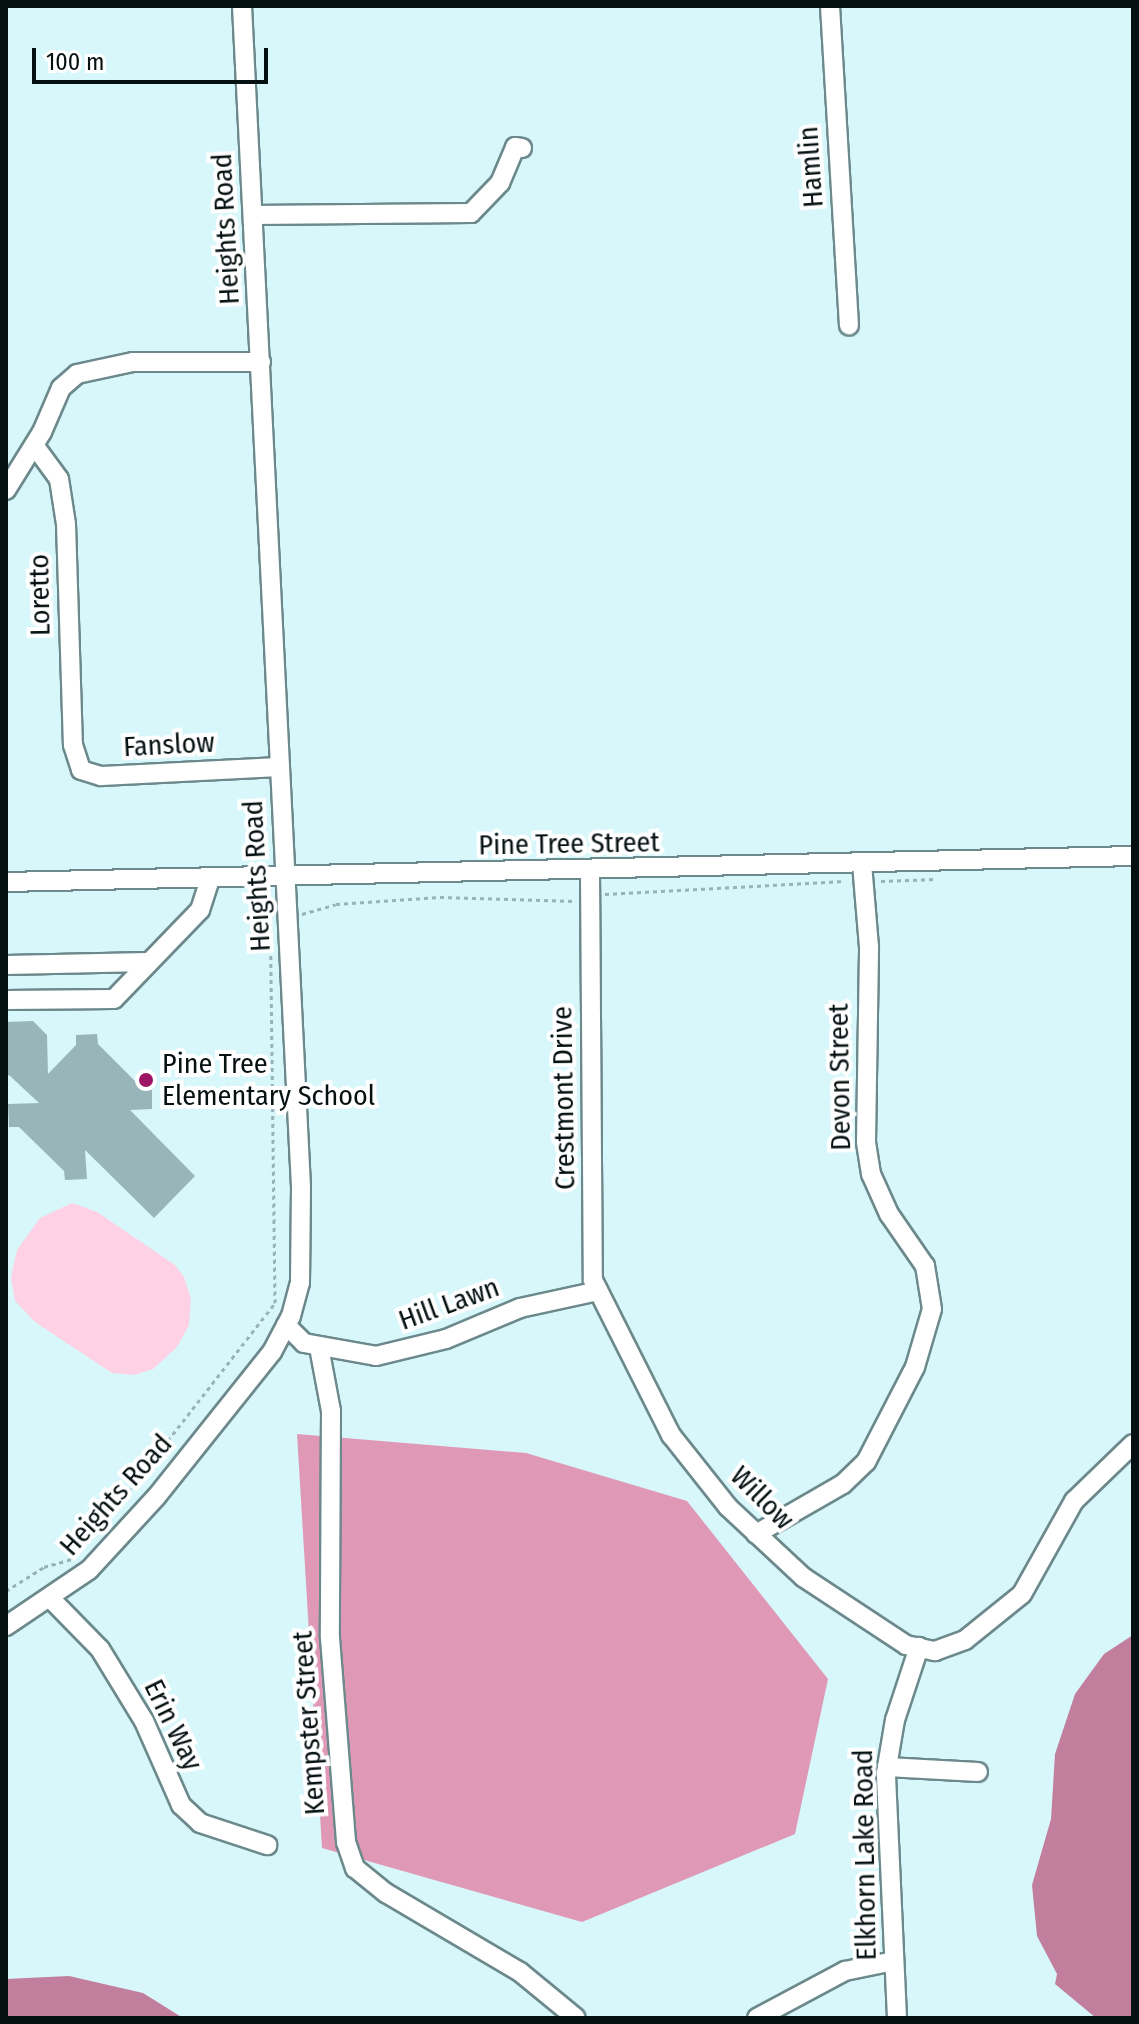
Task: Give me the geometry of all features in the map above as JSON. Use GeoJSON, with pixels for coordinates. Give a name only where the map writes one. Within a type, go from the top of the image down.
{"type":"FeatureCollection","features":[{"type":"Feature","properties":{"kind":"street","name":"Heights Road"},"geometry":{"type":"LineString","coordinates":[[6,1626],[50,1598],[121,1539],[243,1391],[286,1325],[303,1252],[242,6]]}},
{"type":"Feature","properties":{"kind":"street","name":"Hamlin"},"geometry":{"type":"LineString","coordinates":[[830,6],[849,325]]}},
{"type":"Feature","properties":{"kind":"street"},"geometry":{"type":"LineString","coordinates":[[253,215],[471,213],[500,183],[515,147],[522,148]]}},
{"type":"Feature","properties":{"kind":"street"},"geometry":{"type":"LineString","coordinates":[[6,490],[34,445],[61,388],[77,374],[133,362],[261,362]]}},
{"type":"Feature","properties":{"kind":"street","name":"Loretto"},"geometry":{"type":"LineString","coordinates":[[34,445],[59,479],[66,524],[75,752]]}},
{"type":"Feature","properties":{"kind":"street","name":"Fanslow"},"geometry":{"type":"LineString","coordinates":[[75,752],[81,770],[101,776],[280,767]]}},
{"type":"Feature","properties":{"kind":"street","name":"Pine Tree Street"},"geometry":{"type":"LineString","coordinates":[[6,882],[590,872],[862,872],[1133,856]]}},
{"type":"Feature","properties":{"kind":"street","name":"Crestmont Drive"},"geometry":{"type":"LineString","coordinates":[[590,872],[593,1280],[614,1317]]}},
{"type":"Feature","properties":{"kind":"street","name":"Devon Street"},"geometry":{"type":"LineString","coordinates":[[756,1534],[843,1484],[866,1462],[915,1367],[932,1309],[925,1266],[889,1214],[871,1174],[866,1142],[869,947],[862,872]]}},
{"type":"Feature","properties":{"kind":"street"},"geometry":{"type":"LineString","coordinates":[[6,1000],[114,999],[200,910],[210,880]]}},
{"type":"Feature","properties":{"kind":"street"},"geometry":{"type":"LineString","coordinates":[[6,965],[148,962]]}},
{"type":"Feature","properties":{"kind":"street","name":"Hill Lawn"},"geometry":{"type":"LineString","coordinates":[[319,1347],[363,1355],[402,1352],[520,1308],[598,1291]]}},
{"type":"Feature","properties":{"kind":"street","name":"Willow"},"geometry":{"type":"LineString","coordinates":[[614,1317],[675,1441],[728,1507],[817,1586],[906,1645],[919,1647]]}},
{"type":"Feature","properties":{"kind":"street"},"geometry":{"type":"LineString","coordinates":[[286,1325],[304,1343],[319,1347]]}},
{"type":"Feature","properties":{"kind":"street","name":"Kempster Street"},"geometry":{"type":"LineString","coordinates":[[319,1347],[331,1411],[330,1638],[346,1842],[355,1868],[386,1893],[520,1972],[576,2018]]}},
{"type":"Feature","properties":{"kind":"street"},"geometry":{"type":"LineString","coordinates":[[919,1647],[935,1651],[965,1640],[1022,1594],[1074,1501],[1133,1444]]}},
{"type":"Feature","properties":{"kind":"street","name":"Erin Way"},"geometry":{"type":"LineString","coordinates":[[50,1598],[100,1649],[144,1721],[181,1805],[200,1823],[267,1845]]}},
{"type":"Feature","properties":{"kind":"street","name":"Elkhorn Lake Road"},"geometry":{"type":"LineString","coordinates":[[897,2018],[887,1767],[895,1720],[919,1647]]}},
{"type":"Feature","properties":{"kind":"street"},"geometry":{"type":"LineString","coordinates":[[887,1767],[978,1772]]}},
{"type":"Feature","properties":{"kind":"street"},"geometry":{"type":"LineString","coordinates":[[757,2018],[845,1971],[894,1961]]}},
{"type":"Feature","properties":{"kind":"path"},"geometry":{"type":"LineString","coordinates":[[6,1591],[44,1567],[72,1559],[272,1310],[276,1295],[268,915],[336,904],[440,897],[528,897],[544,904],[862,872],[939,879]]}},
{"type":"Feature","properties":{"kind":"shaded area"},"geometry":{"type":"Polygon","coordinates":[[[72,1203],[97,1212],[175,1265],[184,1277],[191,1299],[189,1325],[177,1347],[153,1369],[134,1375],[112,1373],[35,1322],[15,1301],[11,1277],[17,1250],[40,1218],[72,1203]]]}},
{"type":"Feature","properties":{"kind":"shaded area"},"geometry":{"type":"Polygon","coordinates":[[[297,1434],[526,1453],[687,1501],[828,1679],[795,1834],[582,1922],[322,1848],[297,1434]]]}},
{"type":"Feature","properties":{"kind":"shaded area"},"geometry":{"type":"Polygon","coordinates":[[[1133,1635],[1133,2018],[1096,2018],[1055,1984],[1057,1974],[1037,1936],[1032,1885],[1051,1819],[1055,1754],[1075,1694],[1104,1654],[1133,1635]]]}},
{"type":"Feature","properties":{"kind":"shaded area"},"geometry":{"type":"Polygon","coordinates":[[[69,1976],[143,1993],[183,2018],[6,2018],[6,1979],[69,1976]]]}},
{"type":"Feature","properties":{"kind":"building"},"geometry":{"type":"Polygon","coordinates":[[[33,1021],[47,1035],[48,1074],[76,1045],[76,1035],[97,1034],[98,1044],[141,1087],[152,1086],[152,1109],[130,1110],[195,1176],[154,1218],[85,1150],[87,1179],[65,1180],[64,1171],[19,1127],[9,1127],[8,1104],[39,1103],[9,1075],[6,1078],[6,1022],[33,1021]]]}},
{"type":"Feature","properties":{"kind":"place","name":"Pine Tree Elementary School"},"geometry":{"type":"Point","coordinates":[146,1080]}}]}
